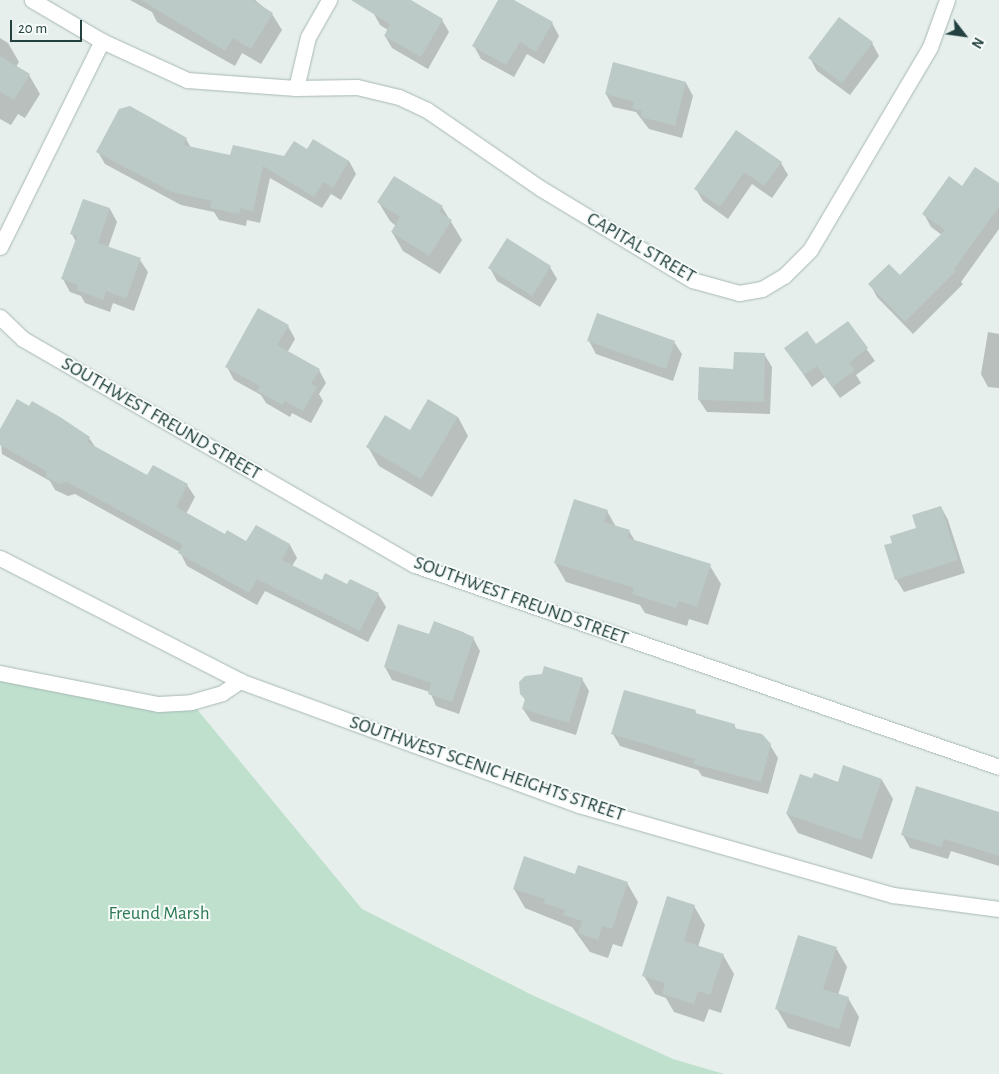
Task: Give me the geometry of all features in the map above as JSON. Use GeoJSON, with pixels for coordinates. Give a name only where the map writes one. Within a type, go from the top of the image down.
{"type":"FeatureCollection","features":[{"type":"Feature","properties":{"kind":"street","name":"CAPITAL STREET"},"geometry":{"type":"LineString","coordinates":[[32,0],[102,41],[187,80],[296,88],[357,87],[413,104],[540,188],[692,280],[739,293],[762,289],[784,276],[810,250],[930,47],[947,0]]}},
{"type":"Feature","properties":{"kind":"street"},"geometry":{"type":"LineString","coordinates":[[296,88],[308,37],[329,0]]}},
{"type":"Feature","properties":{"kind":"street"},"geometry":{"type":"LineString","coordinates":[[0,247],[102,41]]}},
{"type":"Feature","properties":{"kind":"street","name":"SOUTHWEST FREUND STREET"},"geometry":{"type":"LineString","coordinates":[[0,317],[23,339],[415,565],[999,767]]}},
{"type":"Feature","properties":{"kind":"street","name":"SOUTHWEST SCENIC HEIGHTS STREET"},"geometry":{"type":"LineString","coordinates":[[0,558],[240,681],[579,805],[893,896],[999,909]]}},
{"type":"Feature","properties":{"kind":"street"},"geometry":{"type":"LineString","coordinates":[[0,673],[158,704],[191,702],[222,694],[240,681]]}},
{"type":"Feature","properties":{"kind":"green space","name":"Freund Marsh"},"geometry":{"type":"Polygon","coordinates":[[[0,673],[191,702],[362,909],[530,994],[673,1059],[724,1074],[0,1074],[0,673]]]}},
{"type":"Feature","properties":{"kind":"building"},"geometry":{"type":"Polygon","coordinates":[[[141,0],[252,0],[273,13],[251,49],[233,38],[225,51],[141,0]]]}},
{"type":"Feature","properties":{"kind":"building"},"geometry":{"type":"Polygon","coordinates":[[[351,0],[411,0],[443,19],[421,57],[384,36],[390,24],[351,0]]]}},
{"type":"Feature","properties":{"kind":"building"},"geometry":{"type":"Polygon","coordinates":[[[498,0],[514,0],[553,22],[536,52],[520,42],[506,65],[472,46],[498,0]]]}},
{"type":"Feature","properties":{"kind":"building"},"geometry":{"type":"Polygon","coordinates":[[[839,17],[873,42],[842,83],[808,58],[839,17]]]}},
{"type":"Feature","properties":{"kind":"building"},"geometry":{"type":"Polygon","coordinates":[[[0,56],[30,74],[14,100],[0,92],[0,56]]]}},
{"type":"Feature","properties":{"kind":"building"},"geometry":{"type":"Polygon","coordinates":[[[613,62],[686,82],[675,126],[641,117],[642,111],[632,108],[634,102],[605,94],[613,62]]]}},
{"type":"Feature","properties":{"kind":"building"},"geometry":{"type":"Polygon","coordinates":[[[130,106],[187,138],[183,145],[230,155],[233,145],[284,156],[294,141],[307,149],[313,139],[349,161],[333,188],[323,182],[314,197],[263,166],[253,211],[241,208],[239,214],[210,208],[212,201],[172,192],[96,152],[119,109],[130,106]]]}},
{"type":"Feature","properties":{"kind":"building"},"geometry":{"type":"Polygon","coordinates":[[[736,130],[782,162],[764,186],[744,172],[720,207],[694,189],[736,130]]]}},
{"type":"Feature","properties":{"kind":"building"},"geometry":{"type":"Polygon","coordinates":[[[975,167],[999,183],[999,207],[954,269],[956,271],[905,322],[868,284],[889,264],[900,275],[945,230],[922,214],[949,176],[962,186],[975,167]]]}},
{"type":"Feature","properties":{"kind":"building"},"geometry":{"type":"Polygon","coordinates":[[[394,176],[443,206],[439,212],[452,220],[429,256],[391,232],[400,217],[377,202],[394,176]]]}},
{"type":"Feature","properties":{"kind":"building"},"geometry":{"type":"Polygon","coordinates":[[[83,199],[110,208],[98,243],[141,258],[126,299],[106,291],[103,300],[77,290],[78,285],[61,279],[77,236],[70,234],[83,199]]]}},
{"type":"Feature","properties":{"kind":"building"},"geometry":{"type":"Polygon","coordinates":[[[507,238],[551,266],[532,296],[488,268],[507,238]]]}},
{"type":"Feature","properties":{"kind":"building"},"geometry":{"type":"Polygon","coordinates":[[[258,308],[289,325],[277,345],[320,369],[311,384],[317,387],[303,411],[285,401],[282,405],[257,391],[260,386],[225,367],[258,308]]]}},
{"type":"Feature","properties":{"kind":"building"},"geometry":{"type":"Polygon","coordinates":[[[597,313],[675,341],[666,369],[587,341],[597,313]]]}},
{"type":"Feature","properties":{"kind":"building"},"geometry":{"type":"Polygon","coordinates":[[[848,321],[868,348],[849,363],[855,370],[832,387],[817,366],[804,375],[784,348],[807,331],[816,344],[848,321]]]}},
{"type":"Feature","properties":{"kind":"building"},"geometry":{"type":"Polygon","coordinates":[[[734,352],[765,353],[764,402],[698,400],[699,367],[733,369],[734,352]]]}},
{"type":"Feature","properties":{"kind":"building"},"geometry":{"type":"Polygon","coordinates":[[[17,399],[29,406],[32,401],[60,417],[90,437],[87,442],[147,475],[153,465],[188,484],[176,507],[225,534],[227,530],[246,541],[256,525],[290,544],[282,560],[322,580],[325,573],[347,584],[350,579],[379,593],[360,631],[257,579],[249,593],[178,553],[183,545],[67,482],[60,484],[46,477],[46,471],[0,445],[0,429],[17,399]]]}},
{"type":"Feature","properties":{"kind":"building"},"geometry":{"type":"Polygon","coordinates":[[[428,399],[458,417],[421,479],[366,447],[385,415],[410,430],[428,399]]]}},
{"type":"Feature","properties":{"kind":"building"},"geometry":{"type":"Polygon","coordinates":[[[574,499],[608,510],[604,522],[630,530],[628,538],[711,564],[697,607],[679,601],[676,608],[632,594],[634,588],[554,563],[574,499]]]}},
{"type":"Feature","properties":{"kind":"building"},"geometry":{"type":"Polygon","coordinates":[[[941,506],[958,560],[895,580],[884,545],[892,543],[890,536],[916,528],[912,515],[941,506]]]}},
{"type":"Feature","properties":{"kind":"building"},"geometry":{"type":"Polygon","coordinates":[[[434,621],[474,637],[452,702],[428,694],[431,683],[384,667],[398,624],[429,634],[434,621]]]}},
{"type":"Feature","properties":{"kind":"building"},"geometry":{"type":"Polygon","coordinates":[[[544,666],[583,678],[569,723],[522,709],[525,699],[520,694],[519,682],[525,676],[542,674],[544,666]]]}},
{"type":"Feature","properties":{"kind":"building"},"geometry":{"type":"Polygon","coordinates":[[[624,690],[696,710],[695,713],[735,724],[734,728],[762,734],[771,744],[761,782],[693,764],[695,759],[611,734],[624,690]]]}},
{"type":"Feature","properties":{"kind":"building"},"geometry":{"type":"Polygon","coordinates":[[[843,765],[882,779],[861,840],[786,814],[800,774],[812,778],[814,773],[838,782],[843,765]]]}},
{"type":"Feature","properties":{"kind":"building"},"geometry":{"type":"Polygon","coordinates":[[[916,786],[999,812],[999,856],[944,839],[941,847],[901,835],[916,786]]]}},
{"type":"Feature","properties":{"kind":"building"},"geometry":{"type":"Polygon","coordinates":[[[524,856],[575,874],[578,865],[628,882],[612,929],[602,926],[598,940],[578,933],[582,921],[563,915],[565,910],[543,903],[545,899],[513,889],[524,856]]]}},
{"type":"Feature","properties":{"kind":"building"},"geometry":{"type":"Polygon","coordinates":[[[667,896],[695,905],[684,941],[724,954],[710,995],[698,991],[694,1004],[662,994],[665,983],[642,976],[667,896]]]}},
{"type":"Feature","properties":{"kind":"building"},"geometry":{"type":"Polygon","coordinates":[[[798,935],[837,947],[823,989],[849,997],[839,1029],[775,1009],[798,935]]]}}]}
